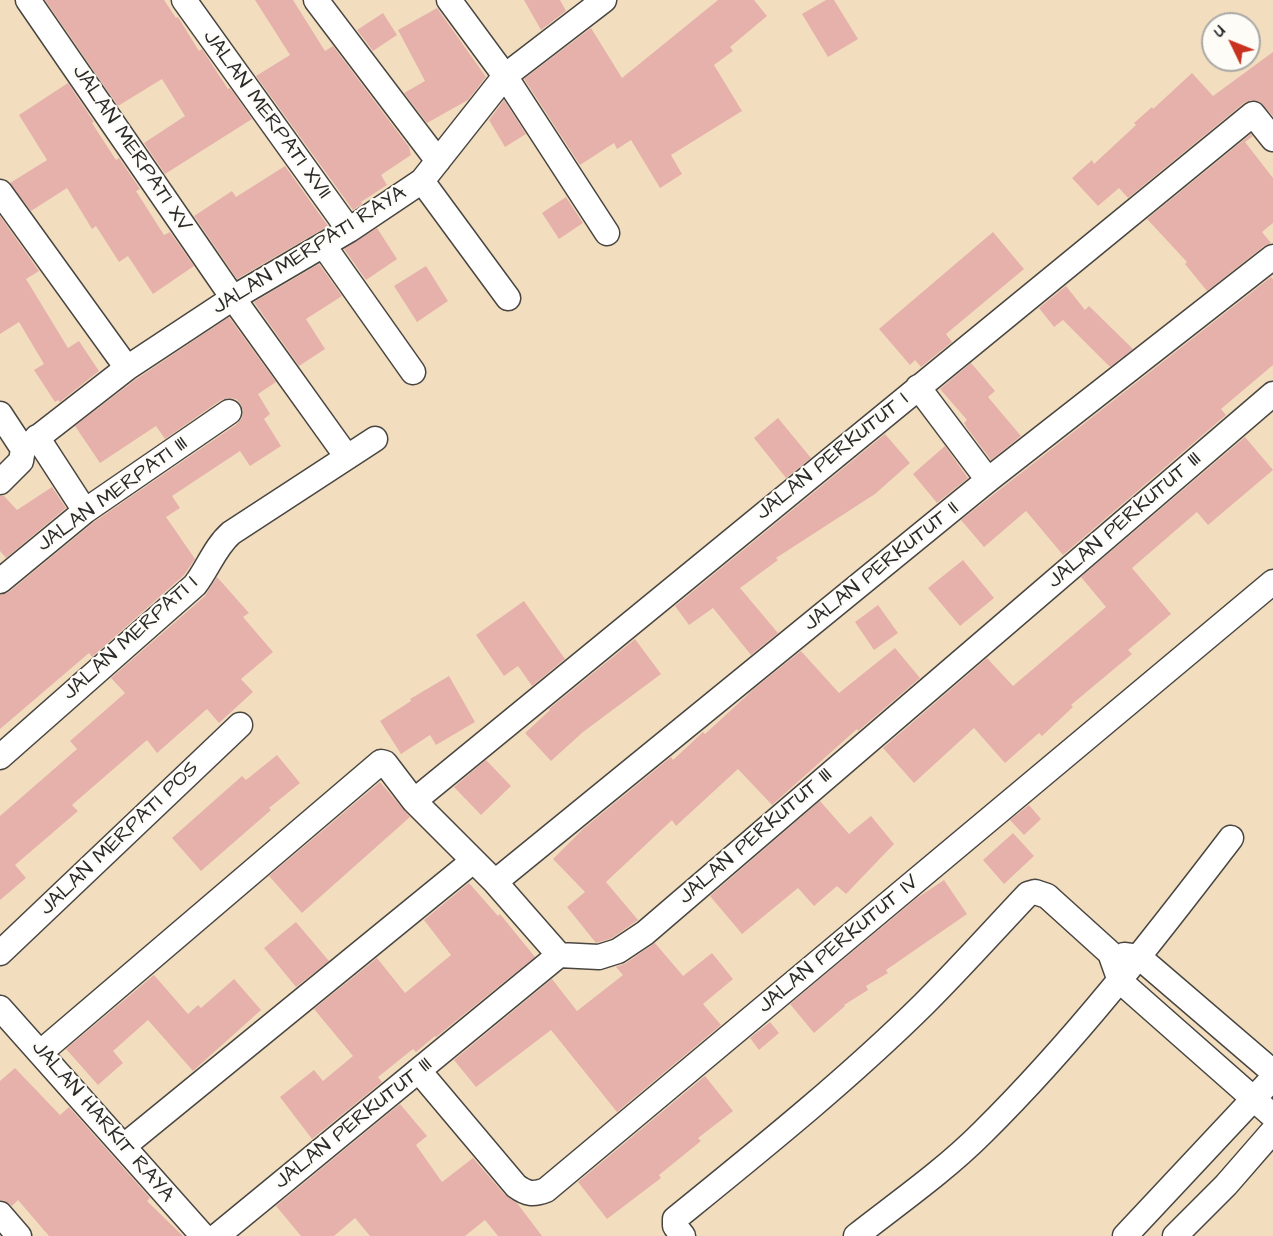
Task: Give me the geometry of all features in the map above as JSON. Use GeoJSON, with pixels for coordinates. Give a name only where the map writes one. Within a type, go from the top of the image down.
{"type":"FeatureCollection","features":[{"type":"Feature","properties":{"kind":"street","name":"JALAN MERPATI XV"},"geometry":{"type":"LineString","coordinates":[[28,0],[233,298],[346,457]]}},
{"type":"Feature","properties":{"kind":"street","name":"JALAN MERPATI XVII"},"geometry":{"type":"LineString","coordinates":[[184,0],[349,230]]}},
{"type":"Feature","properties":{"kind":"street"},"geometry":{"type":"LineString","coordinates":[[316,0],[438,161]]}},
{"type":"Feature","properties":{"kind":"street"},"geometry":{"type":"LineString","coordinates":[[449,0],[505,76],[607,233]]}},
{"type":"Feature","properties":{"kind":"street","name":"JALAN MERPATI RAYA"},"geometry":{"type":"LineString","coordinates":[[0,482],[16,468],[30,443],[127,368],[233,298],[324,246],[422,181],[505,76],[604,0]]}},
{"type":"Feature","properties":{"kind":"street","name":"JALAN PERKUTUT I"},"geometry":{"type":"LineString","coordinates":[[414,801],[1253,114],[1273,139]]}},
{"type":"Feature","properties":{"kind":"street"},"geometry":{"type":"LineString","coordinates":[[422,181],[508,298]]}},
{"type":"Feature","properties":{"kind":"street"},"geometry":{"type":"LineString","coordinates":[[0,192],[127,368]]}},
{"type":"Feature","properties":{"kind":"street"},"geometry":{"type":"LineString","coordinates":[[324,246],[413,372]]}},
{"type":"Feature","properties":{"kind":"street","name":"JALAN PERKUTUT II"},"geometry":{"type":"LineString","coordinates":[[495,882],[988,480],[1273,257]]}},
{"type":"Feature","properties":{"kind":"street"},"geometry":{"type":"LineString","coordinates":[[918,387],[988,480]]}},
{"type":"Feature","properties":{"kind":"street","name":"JALAN PERKUTUT III"},"geometry":{"type":"LineString","coordinates":[[217,1236],[559,955],[599,957],[618,951],[645,933],[1273,394]]}},
{"type":"Feature","properties":{"kind":"street","name":"JALAN MERPATI III"},"geometry":{"type":"LineString","coordinates":[[0,581],[85,511],[229,412]]}},
{"type":"Feature","properties":{"kind":"street"},"geometry":{"type":"LineString","coordinates":[[0,414],[30,443],[85,511]]}},
{"type":"Feature","properties":{"kind":"street","name":"JALAN MERPATI I"},"geometry":{"type":"LineString","coordinates":[[0,757],[195,585],[226,537],[375,439]]}},
{"type":"Feature","properties":{"kind":"street","name":"JALAN PERKUTUT IV"},"geometry":{"type":"LineString","coordinates":[[419,1071],[516,1186],[525,1193],[536,1194],[546,1190],[1273,582]]}},
{"type":"Feature","properties":{"kind":"street","name":"JALAN MERPATI POS"},"geometry":{"type":"LineString","coordinates":[[0,953],[240,726]]}},
{"type":"Feature","properties":{"kind":"street"},"geometry":{"type":"LineString","coordinates":[[41,1052],[377,763],[385,763],[414,801],[495,882],[559,955]]}},
{"type":"Feature","properties":{"kind":"street"},"geometry":{"type":"LineString","coordinates":[[856,1236],[945,1166],[1020,1095],[1120,981],[1232,838]]}},
{"type":"Feature","properties":{"kind":"street"},"geometry":{"type":"LineString","coordinates":[[124,1146],[473,861]]}},
{"type":"Feature","properties":{"kind":"street"},"geometry":{"type":"LineString","coordinates":[[683,1236],[675,1226],[675,1219],[803,1114],[868,1056],[924,1004],[1028,894],[1035,892],[1047,896],[1110,953],[1120,981],[1273,1116]]}},
{"type":"Feature","properties":{"kind":"street"},"geometry":{"type":"LineString","coordinates":[[1110,953],[1139,957],[1273,1072]]}},
{"type":"Feature","properties":{"kind":"street","name":"JALAN HARKIT RAYA"},"geometry":{"type":"LineString","coordinates":[[0,1008],[202,1236]]}},
{"type":"Feature","properties":{"kind":"street"},"geometry":{"type":"LineString","coordinates":[[1125,1236],[1273,1078]]}},
{"type":"Feature","properties":{"kind":"street"},"geometry":{"type":"LineString","coordinates":[[1175,1236],[1226,1185],[1273,1131]]}},
{"type":"Feature","properties":{"kind":"street"},"geometry":{"type":"LineString","coordinates":[[0,1214],[19,1236]]}},
{"type":"Feature","properties":{"kind":"building"},"geometry":{"type":"Polygon","coordinates":[[[45,0],[164,0],[176,18],[178,17],[199,51],[202,49],[228,89],[230,88],[252,119],[165,174],[144,143],[185,116],[162,79],[118,106],[45,0]]]}},
{"type":"Feature","properties":{"kind":"building"},"geometry":{"type":"Polygon","coordinates":[[[255,0],[293,0],[325,51],[333,46],[409,147],[411,155],[381,175],[387,185],[353,210],[256,76],[290,55],[255,0]]]}},
{"type":"Feature","properties":{"kind":"building"},"geometry":{"type":"Polygon","coordinates":[[[524,0],[560,0],[566,11],[541,30],[524,0]]]}},
{"type":"Feature","properties":{"kind":"building"},"geometry":{"type":"Polygon","coordinates":[[[718,0],[754,0],[767,16],[730,47],[733,51],[714,65],[742,111],[671,155],[682,174],[660,188],[631,140],[617,149],[614,143],[580,165],[524,79],[591,28],[622,78],[718,0]]]}},
{"type":"Feature","properties":{"kind":"building"},"geometry":{"type":"Polygon","coordinates":[[[826,0],[834,0],[858,39],[828,57],[802,14],[826,0]]]}},
{"type":"Feature","properties":{"kind":"building"},"geometry":{"type":"Polygon","coordinates":[[[437,8],[486,77],[468,100],[427,123],[404,93],[425,81],[398,30],[437,8]]]}},
{"type":"Feature","properties":{"kind":"building"},"geometry":{"type":"Polygon","coordinates":[[[383,13],[397,35],[373,51],[357,30],[383,13]]]}},
{"type":"Feature","properties":{"kind":"building"},"geometry":{"type":"Polygon","coordinates":[[[1273,52],[1273,116],[1259,101],[1251,100],[1244,103],[1128,198],[1119,188],[1098,206],[1072,178],[1092,160],[1094,164],[1136,125],[1134,123],[1152,107],[1153,109],[1192,73],[1213,96],[1246,72],[1261,72],[1261,61],[1273,52]]]}},
{"type":"Feature","properties":{"kind":"building"},"geometry":{"type":"Polygon","coordinates":[[[68,83],[116,160],[119,158],[140,189],[136,191],[164,235],[170,232],[194,266],[153,294],[128,256],[119,262],[96,226],[92,229],[67,188],[31,211],[10,183],[47,160],[19,115],[68,83]]]}},
{"type":"Feature","properties":{"kind":"building"},"geometry":{"type":"Polygon","coordinates":[[[504,100],[526,134],[505,147],[489,120],[504,100]]]}},
{"type":"Feature","properties":{"kind":"building"},"geometry":{"type":"Polygon","coordinates":[[[1251,134],[1253,136],[1245,142],[1273,178],[1273,223],[1262,232],[1271,243],[1207,291],[1185,264],[1187,262],[1147,219],[1251,134]]]}},
{"type":"Feature","properties":{"kind":"building"},"geometry":{"type":"Polygon","coordinates":[[[285,166],[328,226],[237,279],[194,216],[232,191],[236,197],[285,166]]]}},
{"type":"Feature","properties":{"kind":"building"},"geometry":{"type":"Polygon","coordinates":[[[566,197],[583,223],[559,239],[542,213],[566,197]]]}},
{"type":"Feature","properties":{"kind":"building"},"geometry":{"type":"Polygon","coordinates":[[[0,216],[39,271],[26,279],[68,348],[79,341],[99,371],[60,402],[58,400],[55,402],[34,370],[44,364],[19,322],[0,334],[0,216]]]}},
{"type":"Feature","properties":{"kind":"building"},"geometry":{"type":"Polygon","coordinates":[[[377,228],[397,259],[366,280],[344,249],[377,228]]]}},
{"type":"Feature","properties":{"kind":"building"},"geometry":{"type":"Polygon","coordinates":[[[993,232],[1024,269],[946,334],[952,342],[921,367],[915,360],[910,365],[879,329],[993,232]]]}},
{"type":"Feature","properties":{"kind":"building"},"geometry":{"type":"Polygon","coordinates":[[[319,264],[342,296],[306,319],[325,349],[299,366],[254,302],[319,264]]]}},
{"type":"Feature","properties":{"kind":"building"},"geometry":{"type":"Polygon","coordinates":[[[426,266],[448,301],[417,322],[394,286],[426,266]]]}},
{"type":"Feature","properties":{"kind":"building"},"geometry":{"type":"Polygon","coordinates":[[[1271,277],[1273,279],[1273,365],[1221,409],[1226,415],[1063,555],[1026,511],[984,547],[961,520],[1271,277]]]}},
{"type":"Feature","properties":{"kind":"building"},"geometry":{"type":"Polygon","coordinates":[[[1066,286],[1085,310],[1089,306],[1133,349],[1110,367],[1063,320],[1054,327],[1039,308],[1066,286]]]}},
{"type":"Feature","properties":{"kind":"building"},"geometry":{"type":"Polygon","coordinates":[[[229,317],[276,382],[258,394],[270,414],[264,419],[281,446],[250,466],[240,451],[172,496],[180,508],[166,517],[195,559],[184,575],[92,657],[89,653],[0,729],[0,595],[9,592],[94,522],[237,424],[242,418],[243,410],[236,399],[221,400],[165,439],[156,426],[100,463],[75,426],[135,380],[229,317]]]}},
{"type":"Feature","properties":{"kind":"building"},"geometry":{"type":"Polygon","coordinates":[[[971,363],[995,391],[988,397],[1021,436],[991,460],[964,423],[967,420],[940,389],[971,363]]]}},
{"type":"Feature","properties":{"kind":"building"},"geometry":{"type":"Polygon","coordinates":[[[778,418],[811,458],[786,478],[754,438],[778,418]]]}},
{"type":"Feature","properties":{"kind":"building"},"geometry":{"type":"Polygon","coordinates":[[[885,434],[910,463],[875,494],[776,558],[778,560],[740,588],[778,633],[751,655],[713,608],[689,625],[675,606],[885,434]]]}},
{"type":"Feature","properties":{"kind":"building"},"geometry":{"type":"Polygon","coordinates":[[[1245,437],[1273,470],[1208,525],[1197,512],[1132,568],[1171,614],[1128,650],[1132,654],[1071,705],[1073,707],[1042,736],[1039,733],[1005,763],[974,728],[914,783],[883,748],[987,658],[1013,686],[1106,607],[1081,577],[1245,437]]]}},
{"type":"Feature","properties":{"kind":"building"},"geometry":{"type":"Polygon","coordinates":[[[945,446],[968,478],[937,503],[913,474],[945,446]]]}},
{"type":"Feature","properties":{"kind":"building"},"geometry":{"type":"Polygon","coordinates":[[[52,487],[66,508],[6,558],[0,551],[0,496],[4,496],[17,510],[52,487]]]}},
{"type":"Feature","properties":{"kind":"building"},"geometry":{"type":"Polygon","coordinates":[[[963,560],[994,598],[960,626],[928,588],[963,560]]]}},
{"type":"Feature","properties":{"kind":"building"},"geometry":{"type":"Polygon","coordinates":[[[217,577],[249,613],[243,617],[273,652],[241,679],[253,692],[219,723],[207,709],[157,753],[147,740],[72,805],[78,811],[15,865],[26,878],[0,900],[0,816],[77,749],[70,741],[125,693],[111,678],[205,596],[217,577]]]}},
{"type":"Feature","properties":{"kind":"building"},"geometry":{"type":"Polygon","coordinates":[[[524,601],[565,659],[532,686],[518,666],[504,676],[476,635],[524,601]]]}},
{"type":"Feature","properties":{"kind":"building"},"geometry":{"type":"Polygon","coordinates":[[[878,605],[898,633],[874,650],[855,622],[878,605]]]}},
{"type":"Feature","properties":{"kind":"building"},"geometry":{"type":"Polygon","coordinates":[[[635,639],[661,674],[583,732],[551,761],[525,733],[549,709],[635,639]]]}},
{"type":"Feature","properties":{"kind":"building"},"geometry":{"type":"Polygon","coordinates":[[[895,648],[920,678],[858,731],[857,729],[772,805],[738,769],[676,826],[672,820],[606,882],[638,920],[612,938],[596,943],[567,907],[585,892],[553,859],[583,829],[671,757],[673,760],[703,732],[705,734],[755,688],[801,651],[839,693],[895,648]]]}},
{"type":"Feature","properties":{"kind":"building"},"geometry":{"type":"Polygon","coordinates":[[[449,676],[475,722],[436,745],[430,735],[401,754],[380,721],[411,701],[410,699],[449,676]]]}},
{"type":"Feature","properties":{"kind":"building"},"geometry":{"type":"Polygon","coordinates":[[[277,755],[300,783],[269,808],[271,810],[201,871],[172,838],[242,776],[246,780],[277,755]]]}},
{"type":"Feature","properties":{"kind":"building"},"geometry":{"type":"Polygon","coordinates":[[[486,760],[511,786],[481,815],[454,787],[486,760]]]}},
{"type":"Feature","properties":{"kind":"building"},"geometry":{"type":"Polygon","coordinates":[[[380,782],[410,817],[302,913],[269,876],[380,782]]]}},
{"type":"Feature","properties":{"kind":"building"},"geometry":{"type":"Polygon","coordinates":[[[820,801],[849,834],[871,816],[894,844],[846,894],[837,886],[814,906],[798,888],[742,934],[710,896],[820,801]]]}},
{"type":"Feature","properties":{"kind":"building"},"geometry":{"type":"Polygon","coordinates":[[[1029,805],[1041,819],[1024,835],[1010,820],[1029,805]]]}},
{"type":"Feature","properties":{"kind":"building"},"geometry":{"type":"Polygon","coordinates":[[[1013,833],[1034,856],[1004,884],[983,860],[1013,833]]]}},
{"type":"Feature","properties":{"kind":"building"},"geometry":{"type":"Polygon","coordinates":[[[944,880],[967,914],[886,970],[888,973],[866,986],[868,990],[844,1005],[814,1033],[790,1004],[917,898],[944,880]]]}},
{"type":"Feature","properties":{"kind":"building"},"geometry":{"type":"Polygon","coordinates":[[[469,883],[498,916],[500,914],[535,957],[436,1037],[416,1052],[413,1049],[378,1077],[382,1082],[312,1139],[280,1097],[314,1070],[323,1081],[353,1056],[314,1009],[377,958],[405,993],[451,955],[424,920],[469,883]]]}},
{"type":"Feature","properties":{"kind":"building"},"geometry":{"type":"Polygon","coordinates":[[[296,922],[329,961],[296,987],[264,948],[296,922]]]}},
{"type":"Feature","properties":{"kind":"building"},"geometry":{"type":"Polygon","coordinates":[[[655,943],[683,976],[712,953],[733,979],[703,1004],[721,1025],[617,1112],[551,1030],[476,1087],[454,1060],[552,979],[577,1011],[623,975],[616,967],[626,963],[655,943]]]}},
{"type":"Feature","properties":{"kind":"building"},"geometry":{"type":"Polygon","coordinates":[[[154,975],[188,1014],[198,1005],[201,1008],[234,979],[261,1010],[193,1071],[148,1020],[113,1051],[123,1063],[98,1085],[66,1049],[154,975]]]}},
{"type":"Feature","properties":{"kind":"building"},"geometry":{"type":"Polygon","coordinates":[[[770,1022],[779,1033],[759,1050],[750,1038],[770,1022]]]}},
{"type":"Feature","properties":{"kind":"building"},"geometry":{"type":"Polygon","coordinates":[[[15,1068],[60,1115],[69,1107],[150,1198],[147,1201],[183,1236],[49,1236],[18,1200],[12,1206],[0,1200],[0,1081],[15,1068]]]}},
{"type":"Feature","properties":{"kind":"building"},"geometry":{"type":"Polygon","coordinates":[[[705,1076],[733,1111],[698,1138],[701,1141],[659,1175],[661,1178],[607,1219],[578,1182],[705,1076]]]}},
{"type":"Feature","properties":{"kind":"building"},"geometry":{"type":"Polygon","coordinates":[[[400,1104],[427,1136],[416,1145],[442,1182],[473,1158],[505,1195],[517,1203],[542,1236],[498,1236],[485,1220],[465,1236],[370,1236],[355,1218],[334,1236],[301,1236],[276,1206],[400,1104]]]}}]}
